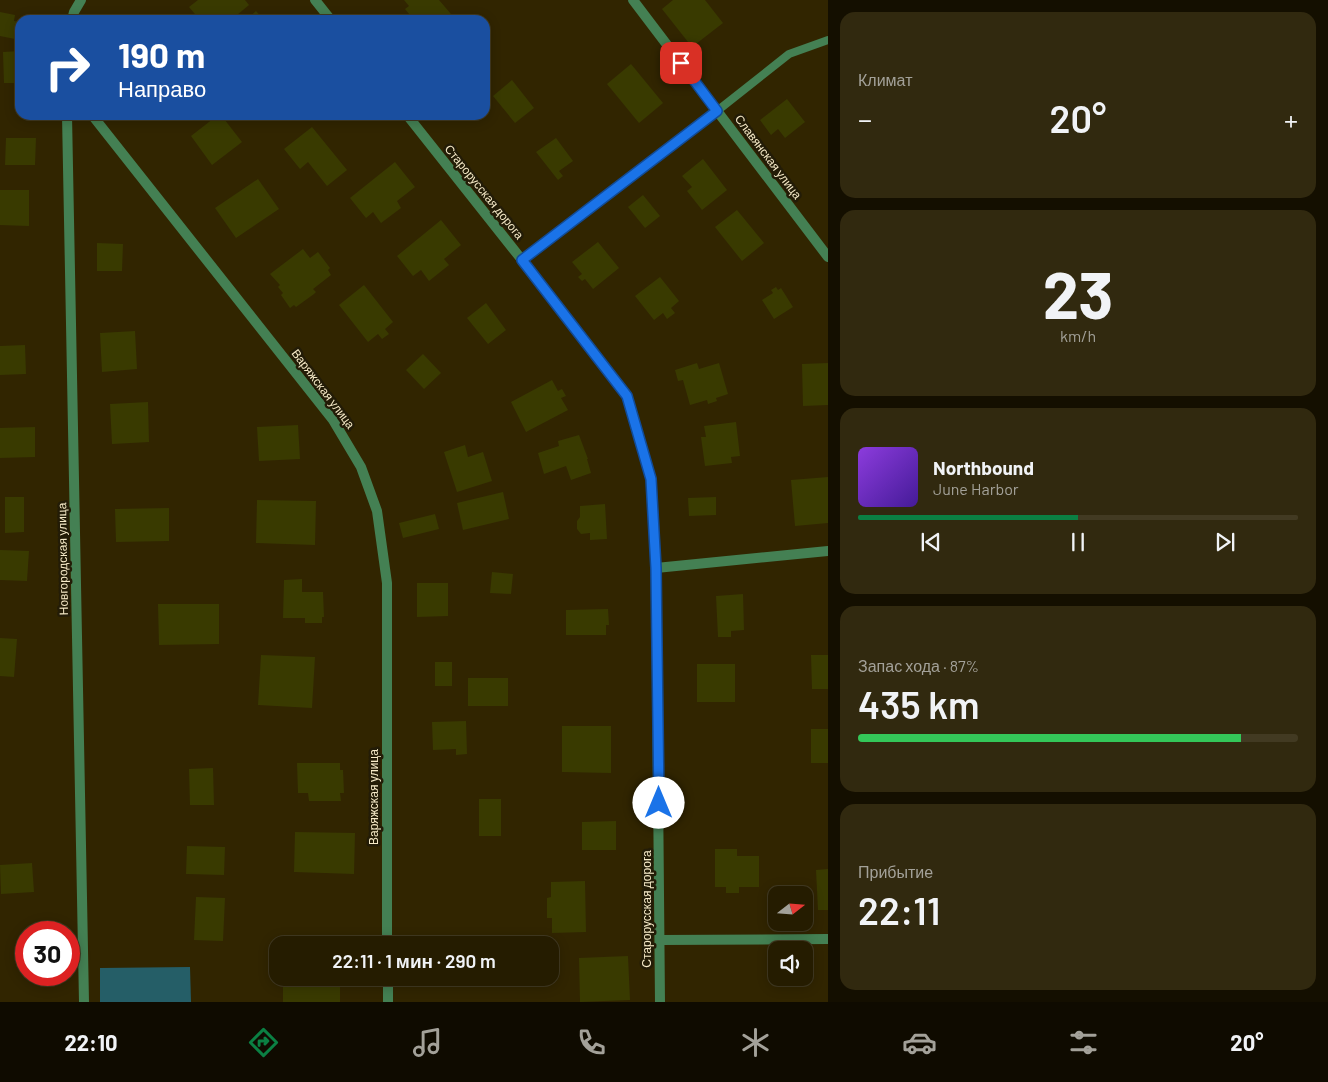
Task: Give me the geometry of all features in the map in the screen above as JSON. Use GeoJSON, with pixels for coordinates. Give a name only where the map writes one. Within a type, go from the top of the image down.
{"type":"FeatureCollection","features":[{"type":"Feature","properties":{"kind":"street"},"geometry":{"type":"LineString","coordinates":[[73,15],[81,0]]}},
{"type":"Feature","properties":{"kind":"street"},"geometry":{"type":"LineString","coordinates":[[315,0],[327,15]]}},
{"type":"Feature","properties":{"kind":"street","name":"Славянская улица"},"geometry":{"type":"LineString","coordinates":[[633,0],[828,257]]}},
{"type":"Feature","properties":{"kind":"street"},"geometry":{"type":"LineString","coordinates":[[522,260],[717,111]]}},
{"type":"Feature","properties":{"kind":"street","name":"Новгородская улица"},"geometry":{"type":"LineString","coordinates":[[67,120],[84,1002]]}},
{"type":"Feature","properties":{"kind":"street","name":"Варяжская улица"},"geometry":{"type":"LineString","coordinates":[[96,120],[333,420],[361,467],[377,511],[387,583],[387,936]]}},
{"type":"Feature","properties":{"kind":"street","name":"Старорусская дорога"},"geometry":{"type":"LineString","coordinates":[[411,120],[627,396],[651,479],[656,568],[660,1002]]}},
{"type":"Feature","properties":{"kind":"street"},"geometry":{"type":"LineString","coordinates":[[656,568],[828,551]]}},
{"type":"Feature","properties":{"kind":"street"},"geometry":{"type":"LineString","coordinates":[[660,940],[828,938]]}},
{"type":"Feature","properties":{"kind":"street"},"geometry":{"type":"LineString","coordinates":[[388,986],[388,1002]]}},
{"type":"Feature","properties":{"kind":"lane"},"geometry":{"type":"LineString","coordinates":[[717,111],[789,54],[828,40]]}},
{"type":"Feature","properties":{"kind":"water"},"geometry":{"type":"Polygon","coordinates":[[[190,967],[191,1002],[100,1002],[100,968],[190,967]]]}},
{"type":"Feature","properties":{"kind":"building"},"geometry":{"type":"Polygon","coordinates":[[[198,0],[245,0],[249,5],[237,15],[196,15],[189,7],[198,0]]]}},
{"type":"Feature","properties":{"kind":"building"},"geometry":{"type":"Polygon","coordinates":[[[404,0],[439,0],[451,14],[410,15],[405,9],[409,6],[404,0]]]}},
{"type":"Feature","properties":{"kind":"building"},"geometry":{"type":"Polygon","coordinates":[[[673,0],[705,0],[723,23],[692,47],[662,9],[673,0]]]}},
{"type":"Feature","properties":{"kind":"building"},"geometry":{"type":"Polygon","coordinates":[[[256,11],[260,15],[252,15],[256,11]]]}},
{"type":"Feature","properties":{"kind":"building"},"geometry":{"type":"Polygon","coordinates":[[[0,12],[15,15],[15,39],[0,36],[0,12]]]}},
{"type":"Feature","properties":{"kind":"building"},"geometry":{"type":"Polygon","coordinates":[[[15,51],[15,83],[4,83],[3,52],[15,51]]]}},
{"type":"Feature","properties":{"kind":"building"},"geometry":{"type":"Polygon","coordinates":[[[631,64],[663,103],[639,123],[607,84],[631,64]]]}},
{"type":"Feature","properties":{"kind":"building"},"geometry":{"type":"Polygon","coordinates":[[[512,80],[534,108],[515,123],[493,96],[512,80]]]}},
{"type":"Feature","properties":{"kind":"building"},"geometry":{"type":"Polygon","coordinates":[[[787,99],[805,122],[785,138],[778,129],[771,135],[760,120],[787,99]]]}},
{"type":"Feature","properties":{"kind":"building"},"geometry":{"type":"Polygon","coordinates":[[[212,120],[225,120],[242,142],[212,165],[191,136],[212,120]]]}},
{"type":"Feature","properties":{"kind":"building"},"geometry":{"type":"Polygon","coordinates":[[[312,127],[347,170],[327,186],[308,162],[300,169],[284,149],[312,127]]]}},
{"type":"Feature","properties":{"kind":"building"},"geometry":{"type":"Polygon","coordinates":[[[6,138],[36,138],[35,165],[5,165],[6,138]]]}},
{"type":"Feature","properties":{"kind":"building"},"geometry":{"type":"Polygon","coordinates":[[[556,138],[573,161],[559,171],[563,176],[558,180],[536,152],[556,138]]]}},
{"type":"Feature","properties":{"kind":"building"},"geometry":{"type":"Polygon","coordinates":[[[703,159],[727,190],[702,210],[687,191],[692,187],[682,176],[703,159]]]}},
{"type":"Feature","properties":{"kind":"building"},"geometry":{"type":"Polygon","coordinates":[[[395,162],[415,187],[397,201],[401,208],[381,223],[373,212],[366,218],[350,198],[395,162]]]}},
{"type":"Feature","properties":{"kind":"building"},"geometry":{"type":"Polygon","coordinates":[[[258,179],[279,209],[236,238],[215,208],[258,179]]]}},
{"type":"Feature","properties":{"kind":"building"},"geometry":{"type":"Polygon","coordinates":[[[0,190],[29,190],[29,226],[0,225],[0,190]]]}},
{"type":"Feature","properties":{"kind":"building"},"geometry":{"type":"Polygon","coordinates":[[[643,195],[660,216],[645,228],[628,207],[643,195]]]}},
{"type":"Feature","properties":{"kind":"building"},"geometry":{"type":"Polygon","coordinates":[[[737,210],[764,243],[742,261],[715,227],[737,210]]]}},
{"type":"Feature","properties":{"kind":"building"},"geometry":{"type":"Polygon","coordinates":[[[441,220],[461,245],[444,259],[449,265],[429,281],[421,270],[413,276],[397,256],[441,220]]]}},
{"type":"Feature","properties":{"kind":"building"},"geometry":{"type":"Polygon","coordinates":[[[598,242],[619,268],[593,289],[585,279],[582,281],[578,277],[582,274],[572,262],[598,242]]]}},
{"type":"Feature","properties":{"kind":"building"},"geometry":{"type":"Polygon","coordinates":[[[97,243],[123,244],[122,271],[97,271],[97,243]]]}},
{"type":"Feature","properties":{"kind":"building"},"geometry":{"type":"Polygon","coordinates":[[[303,249],[310,258],[318,252],[330,268],[328,270],[331,275],[313,289],[316,292],[314,294],[296,307],[294,305],[290,308],[281,295],[283,293],[278,287],[280,285],[270,274],[303,249]]]}},
{"type":"Feature","properties":{"kind":"building"},"geometry":{"type":"Polygon","coordinates":[[[660,277],[679,301],[671,308],[675,313],[667,319],[663,313],[654,320],[635,296],[660,277]]]}},
{"type":"Feature","properties":{"kind":"building"},"geometry":{"type":"Polygon","coordinates":[[[364,285],[393,322],[385,329],[389,334],[382,339],[378,334],[368,342],[339,305],[364,285]]]}},
{"type":"Feature","properties":{"kind":"building"},"geometry":{"type":"Polygon","coordinates":[[[776,287],[778,290],[781,288],[793,307],[774,319],[762,300],[773,293],[771,290],[776,287]]]}},
{"type":"Feature","properties":{"kind":"building"},"geometry":{"type":"Polygon","coordinates":[[[486,303],[506,330],[488,344],[467,318],[486,303]]]}},
{"type":"Feature","properties":{"kind":"building"},"geometry":{"type":"Polygon","coordinates":[[[135,331],[137,369],[102,372],[100,333],[135,331]]]}},
{"type":"Feature","properties":{"kind":"building"},"geometry":{"type":"Polygon","coordinates":[[[25,345],[26,374],[0,375],[0,346],[25,345]]]}},
{"type":"Feature","properties":{"kind":"building"},"geometry":{"type":"Polygon","coordinates":[[[423,354],[441,373],[424,389],[406,370],[423,354]]]}},
{"type":"Feature","properties":{"kind":"building"},"geometry":{"type":"Polygon","coordinates":[[[697,363],[699,369],[719,363],[728,394],[716,398],[717,401],[708,404],[707,400],[690,405],[683,380],[678,381],[675,370],[697,363]]]}},
{"type":"Feature","properties":{"kind":"building"},"geometry":{"type":"Polygon","coordinates":[[[828,363],[828,405],[803,406],[802,364],[828,363]]]}},
{"type":"Feature","properties":{"kind":"building"},"geometry":{"type":"Polygon","coordinates":[[[552,380],[558,391],[562,389],[566,396],[561,398],[568,410],[526,432],[511,402],[552,380]]]}},
{"type":"Feature","properties":{"kind":"building"},"geometry":{"type":"Polygon","coordinates":[[[148,402],[149,442],[112,444],[110,404],[148,402]]]}},
{"type":"Feature","properties":{"kind":"building"},"geometry":{"type":"Polygon","coordinates":[[[736,422],[740,456],[731,457],[732,463],[705,466],[701,437],[706,437],[704,426],[736,422]]]}},
{"type":"Feature","properties":{"kind":"building"},"geometry":{"type":"Polygon","coordinates":[[[298,425],[300,459],[259,461],[257,427],[298,425]]]}},
{"type":"Feature","properties":{"kind":"building"},"geometry":{"type":"Polygon","coordinates":[[[35,427],[35,457],[0,458],[0,428],[35,427]]]}},
{"type":"Feature","properties":{"kind":"building"},"geometry":{"type":"Polygon","coordinates":[[[579,435],[591,473],[571,480],[566,466],[544,474],[538,453],[559,446],[558,441],[579,435]]]}},
{"type":"Feature","properties":{"kind":"building"},"geometry":{"type":"Polygon","coordinates":[[[465,445],[468,457],[483,452],[492,481],[457,492],[444,452],[465,445]]]}},
{"type":"Feature","properties":{"kind":"building"},"geometry":{"type":"Polygon","coordinates":[[[828,477],[828,523],[795,526],[791,480],[828,477]]]}},
{"type":"Feature","properties":{"kind":"building"},"geometry":{"type":"Polygon","coordinates":[[[503,492],[509,519],[463,530],[457,503],[503,492]]]}},
{"type":"Feature","properties":{"kind":"building"},"geometry":{"type":"Polygon","coordinates":[[[5,497],[24,497],[24,532],[5,533],[5,497]]]}},
{"type":"Feature","properties":{"kind":"building"},"geometry":{"type":"Polygon","coordinates":[[[716,497],[716,515],[689,516],[688,498],[716,497]]]}},
{"type":"Feature","properties":{"kind":"building"},"geometry":{"type":"Polygon","coordinates":[[[257,500],[316,501],[315,545],[256,543],[257,500]]]}},
{"type":"Feature","properties":{"kind":"building"},"geometry":{"type":"Polygon","coordinates":[[[605,504],[607,539],[590,540],[590,533],[581,534],[577,529],[580,506],[605,504]]]}},
{"type":"Feature","properties":{"kind":"building"},"geometry":{"type":"Polygon","coordinates":[[[169,508],[169,541],[116,542],[115,509],[169,508]]]}},
{"type":"Feature","properties":{"kind":"building"},"geometry":{"type":"Polygon","coordinates":[[[435,514],[439,529],[403,538],[399,523],[435,514]]]}},
{"type":"Feature","properties":{"kind":"building"},"geometry":{"type":"Polygon","coordinates":[[[0,550],[29,551],[27,581],[0,580],[0,550]]]}},
{"type":"Feature","properties":{"kind":"building"},"geometry":{"type":"Polygon","coordinates":[[[492,572],[513,574],[511,594],[490,593],[492,572]]]}},
{"type":"Feature","properties":{"kind":"building"},"geometry":{"type":"Polygon","coordinates":[[[302,579],[302,592],[323,592],[324,617],[322,617],[322,623],[305,623],[305,618],[283,618],[284,580],[302,579]]]}},
{"type":"Feature","properties":{"kind":"building"},"geometry":{"type":"Polygon","coordinates":[[[417,583],[448,583],[448,616],[417,617],[417,583]]]}},
{"type":"Feature","properties":{"kind":"building"},"geometry":{"type":"Polygon","coordinates":[[[743,594],[744,630],[731,631],[731,637],[718,637],[716,596],[743,594]]]}},
{"type":"Feature","properties":{"kind":"building"},"geometry":{"type":"Polygon","coordinates":[[[158,604],[219,604],[219,644],[159,645],[158,604]]]}},
{"type":"Feature","properties":{"kind":"building"},"geometry":{"type":"Polygon","coordinates":[[[608,609],[609,625],[606,625],[606,635],[566,635],[566,610],[608,609]]]}},
{"type":"Feature","properties":{"kind":"building"},"geometry":{"type":"Polygon","coordinates":[[[0,638],[17,639],[14,677],[0,676],[0,638]]]}},
{"type":"Feature","properties":{"kind":"building"},"geometry":{"type":"Polygon","coordinates":[[[261,655],[315,657],[312,708],[258,705],[261,655]]]}},
{"type":"Feature","properties":{"kind":"building"},"geometry":{"type":"Polygon","coordinates":[[[811,655],[828,655],[828,689],[812,689],[811,655]]]}},
{"type":"Feature","properties":{"kind":"building"},"geometry":{"type":"Polygon","coordinates":[[[435,662],[452,662],[452,686],[435,686],[435,662]]]}},
{"type":"Feature","properties":{"kind":"building"},"geometry":{"type":"Polygon","coordinates":[[[697,664],[735,664],[735,702],[697,702],[697,664]]]}},
{"type":"Feature","properties":{"kind":"building"},"geometry":{"type":"Polygon","coordinates":[[[468,678],[508,678],[508,706],[468,706],[468,678]]]}},
{"type":"Feature","properties":{"kind":"building"},"geometry":{"type":"Polygon","coordinates":[[[466,721],[467,754],[456,755],[456,749],[433,750],[432,722],[466,721]]]}},
{"type":"Feature","properties":{"kind":"building"},"geometry":{"type":"Polygon","coordinates":[[[562,726],[611,726],[611,773],[562,772],[562,726]]]}},
{"type":"Feature","properties":{"kind":"building"},"geometry":{"type":"Polygon","coordinates":[[[811,729],[828,729],[828,763],[811,763],[811,729]]]}},
{"type":"Feature","properties":{"kind":"building"},"geometry":{"type":"Polygon","coordinates":[[[297,763],[340,763],[340,770],[343,770],[344,793],[340,793],[341,801],[309,801],[308,793],[298,793],[297,763]]]}},
{"type":"Feature","properties":{"kind":"building"},"geometry":{"type":"Polygon","coordinates":[[[213,768],[214,805],[190,805],[189,769],[213,768]]]}},
{"type":"Feature","properties":{"kind":"building"},"geometry":{"type":"Polygon","coordinates":[[[479,799],[501,799],[501,836],[479,836],[479,799]]]}},
{"type":"Feature","properties":{"kind":"building"},"geometry":{"type":"Polygon","coordinates":[[[616,821],[616,850],[582,850],[582,822],[616,821]]]}},
{"type":"Feature","properties":{"kind":"building"},"geometry":{"type":"Polygon","coordinates":[[[295,832],[355,833],[354,874],[294,872],[295,832]]]}},
{"type":"Feature","properties":{"kind":"building"},"geometry":{"type":"Polygon","coordinates":[[[187,846],[225,847],[224,875],[186,874],[187,846]]]}},
{"type":"Feature","properties":{"kind":"building"},"geometry":{"type":"Polygon","coordinates":[[[715,849],[737,849],[737,856],[759,856],[759,887],[739,887],[739,893],[726,893],[726,887],[715,887],[715,849]]]}},
{"type":"Feature","properties":{"kind":"building"},"geometry":{"type":"Polygon","coordinates":[[[32,863],[34,892],[1,894],[0,865],[32,863]]]}},
{"type":"Feature","properties":{"kind":"building"},"geometry":{"type":"Polygon","coordinates":[[[828,869],[828,910],[818,910],[816,870],[828,869]]]}},
{"type":"Feature","properties":{"kind":"building"},"geometry":{"type":"Polygon","coordinates":[[[585,881],[586,932],[552,933],[552,918],[547,918],[547,898],[551,897],[551,882],[585,881]]]}},
{"type":"Feature","properties":{"kind":"building"},"geometry":{"type":"Polygon","coordinates":[[[196,897],[225,898],[223,941],[194,940],[196,897]]]}},
{"type":"Feature","properties":{"kind":"building"},"geometry":{"type":"Polygon","coordinates":[[[628,956],[630,1000],[580,1002],[579,958],[628,956]]]}},
{"type":"Feature","properties":{"kind":"building"},"geometry":{"type":"Polygon","coordinates":[[[283,986],[340,986],[340,1002],[283,1002],[283,986]]]}},
{"type":"Feature","properties":{"kind":"route"},"geometry":{"type":"LineString","coordinates":[[659,803],[656,568],[651,479],[627,396],[522,260],[717,111],[681,63]]}}]}
